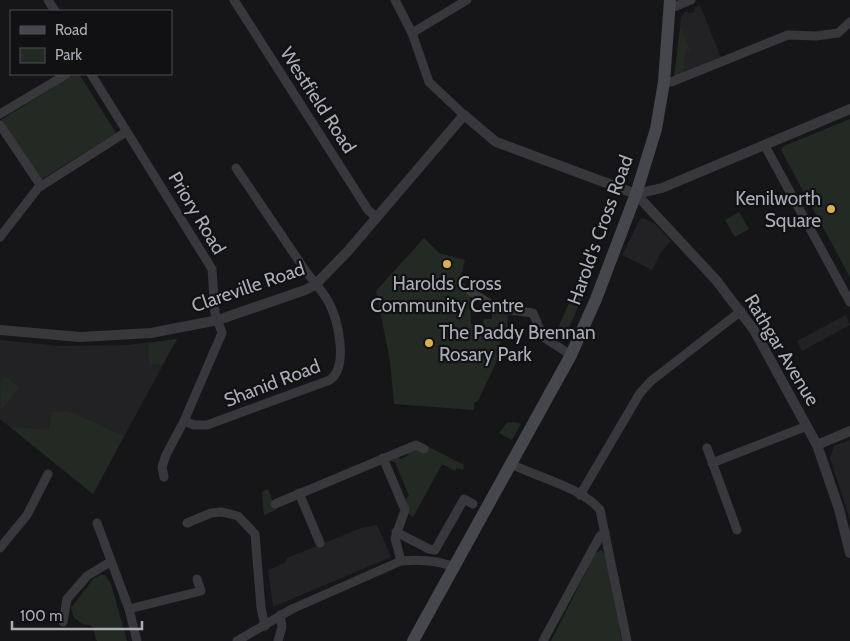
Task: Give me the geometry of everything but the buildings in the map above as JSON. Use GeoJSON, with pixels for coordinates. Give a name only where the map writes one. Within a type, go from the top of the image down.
{"type":"FeatureCollection","features":[{"type":"Feature","properties":{"kind":"main road","name":"Harold's Cross Road"},"geometry":{"type":"LineString","coordinates":[[413,641],[571,355],[591,310],[636,194],[656,129],[664,82],[670,4]]}},
{"type":"Feature","properties":{"kind":"street","name":"Westfield Road"},"geometry":{"type":"LineString","coordinates":[[234,0],[368,210],[376,217]]}},
{"type":"Feature","properties":{"kind":"street"},"geometry":{"type":"LineString","coordinates":[[395,0],[412,33],[429,82],[496,142],[636,194],[662,188],[850,109]]}},
{"type":"Feature","properties":{"kind":"street"},"geometry":{"type":"LineString","coordinates":[[412,33],[467,0]]}},
{"type":"Feature","properties":{"kind":"street"},"geometry":{"type":"LineString","coordinates":[[670,4],[691,0]]}},
{"type":"Feature","properties":{"kind":"street"},"geometry":{"type":"LineString","coordinates":[[664,82],[671,82],[788,35],[816,36],[838,33],[850,22]]}},
{"type":"Feature","properties":{"kind":"street"},"geometry":{"type":"LineString","coordinates":[[0,114],[65,75]]}},
{"type":"Feature","properties":{"kind":"street","name":"Priory Road"},"geometry":{"type":"LineString","coordinates":[[92,75],[126,132],[159,180],[212,269],[215,313],[218,320]]}},
{"type":"Feature","properties":{"kind":"street","name":"Clareville Road"},"geometry":{"type":"LineString","coordinates":[[0,330],[43,335],[106,336],[178,329],[218,320],[315,285],[464,115]]}},
{"type":"Feature","properties":{"kind":"street"},"geometry":{"type":"LineString","coordinates":[[0,125],[41,186]]}},
{"type":"Feature","properties":{"kind":"street"},"geometry":{"type":"LineString","coordinates":[[0,237],[41,186],[126,132]]}},
{"type":"Feature","properties":{"kind":"street"},"geometry":{"type":"LineString","coordinates":[[765,146],[850,302]]}},
{"type":"Feature","properties":{"kind":"street"},"geometry":{"type":"LineString","coordinates":[[236,168],[315,285]]}},
{"type":"Feature","properties":{"kind":"street","name":"Rathgar Avenue"},"geometry":{"type":"LineString","coordinates":[[636,194],[698,260],[742,311],[765,348],[817,445],[846,524],[850,553]]}},
{"type":"Feature","properties":{"kind":"street","name":"Shanid Road"},"geometry":{"type":"LineString","coordinates":[[184,421],[194,425],[208,425],[330,380],[337,375],[341,353],[334,314],[327,299],[315,285]]}},
{"type":"Feature","properties":{"kind":"street"},"geometry":{"type":"LineString","coordinates":[[470,291],[496,308],[533,313],[543,336],[571,355]]}},
{"type":"Feature","properties":{"kind":"street"},"geometry":{"type":"LineString","coordinates":[[580,495],[640,394],[650,381],[742,311]]}},
{"type":"Feature","properties":{"kind":"street","name":"Shanid Road"},"geometry":{"type":"LineString","coordinates":[[164,477],[162,467],[164,461],[220,340],[222,333],[218,320]]}},
{"type":"Feature","properties":{"kind":"street"},"geometry":{"type":"LineString","coordinates":[[712,463],[807,426]]}},
{"type":"Feature","properties":{"kind":"street"},"geometry":{"type":"LineString","coordinates":[[817,445],[850,431]]}},
{"type":"Feature","properties":{"kind":"street"},"geometry":{"type":"LineString","coordinates":[[275,504],[416,445],[424,449]]}},
{"type":"Feature","properties":{"kind":"street"},"geometry":{"type":"LineString","coordinates":[[707,448],[737,530]]}},
{"type":"Feature","properties":{"kind":"street"},"geometry":{"type":"LineString","coordinates":[[383,458],[405,510],[405,515],[396,532],[395,543],[401,560]]}},
{"type":"Feature","properties":{"kind":"street"},"geometry":{"type":"LineString","coordinates":[[511,464],[580,495],[595,503],[600,510],[627,641]]}},
{"type":"Feature","properties":{"kind":"street"},"geometry":{"type":"LineString","coordinates":[[0,548],[27,515],[48,474]]}},
{"type":"Feature","properties":{"kind":"street"},"geometry":{"type":"LineString","coordinates":[[299,493],[320,543]]}},
{"type":"Feature","properties":{"kind":"street"},"geometry":{"type":"LineString","coordinates":[[396,532],[429,549],[435,550],[464,499],[473,504]]}},
{"type":"Feature","properties":{"kind":"street"},"geometry":{"type":"LineString","coordinates":[[187,523],[211,513],[222,512],[238,516],[254,534],[260,608],[265,626]]}},
{"type":"Feature","properties":{"kind":"street"},"geometry":{"type":"LineString","coordinates":[[97,522],[110,562],[129,609],[137,641]]}},
{"type":"Feature","properties":{"kind":"street"},"geometry":{"type":"LineString","coordinates":[[544,641],[600,536],[605,533]]}},
{"type":"Feature","properties":{"kind":"street"},"geometry":{"type":"LineString","coordinates":[[237,641],[265,626],[280,615],[401,560],[418,559],[443,562],[455,567]]}},
{"type":"Feature","properties":{"kind":"street"},"geometry":{"type":"LineString","coordinates":[[63,622],[68,599],[87,576],[110,562]]}},
{"type":"Feature","properties":{"kind":"street"},"geometry":{"type":"LineString","coordinates":[[129,609],[200,591],[197,579]]}},
{"type":"Feature","properties":{"kind":"street"},"geometry":{"type":"LineString","coordinates":[[278,641],[282,627],[280,615]]}},
{"type":"Feature","properties":{"kind":"shaded area"},"geometry":{"type":"Polygon","coordinates":[[[700,5],[721,58],[674,78],[681,17],[686,11],[688,13],[694,12],[695,7],[700,5]]]}},
{"type":"Feature","properties":{"kind":"shaded area"},"geometry":{"type":"Polygon","coordinates":[[[643,218],[655,224],[671,241],[661,252],[652,270],[622,255],[640,219],[643,218]]]}},
{"type":"Feature","properties":{"kind":"shaded area"},"geometry":{"type":"Polygon","coordinates":[[[846,315],[850,325],[802,351],[797,341],[846,315]]]}},
{"type":"Feature","properties":{"kind":"shaded area"},"geometry":{"type":"Polygon","coordinates":[[[177,339],[93,494],[0,419],[0,340],[59,346],[128,345],[177,339]]]}},
{"type":"Feature","properties":{"kind":"shaded area"},"geometry":{"type":"Polygon","coordinates":[[[850,440],[850,520],[830,458],[834,446],[850,440]]]}},
{"type":"Feature","properties":{"kind":"shaded area"},"geometry":{"type":"Polygon","coordinates":[[[377,525],[391,557],[273,607],[268,570],[284,563],[287,558],[361,528],[377,525]]]}},
{"type":"Feature","properties":{"kind":"green space"},"geometry":{"type":"Polygon","coordinates":[[[680,30],[682,30],[690,51],[685,53],[683,74],[674,78],[680,30]]]}},
{"type":"Feature","properties":{"kind":"green space"},"geometry":{"type":"Polygon","coordinates":[[[73,75],[80,75],[116,133],[39,181],[1,120],[73,75]]]}},
{"type":"Feature","properties":{"kind":"green space","name":"Kenilworth Square"},"geometry":{"type":"Polygon","coordinates":[[[850,119],[850,277],[781,150],[784,146],[850,119]]]}},
{"type":"Feature","properties":{"kind":"green space"},"geometry":{"type":"Polygon","coordinates":[[[739,212],[749,229],[735,237],[725,220],[739,212]]]}},
{"type":"Feature","properties":{"kind":"green space","name":"The Paddy Brennan Rosary Park"},"geometry":{"type":"Polygon","coordinates":[[[424,238],[439,253],[465,260],[460,280],[470,289],[471,324],[483,324],[484,319],[492,319],[492,313],[508,315],[507,329],[498,347],[502,350],[478,401],[474,403],[474,410],[394,404],[390,361],[376,291],[424,238]]]}},
{"type":"Feature","properties":{"kind":"green space"},"geometry":{"type":"Polygon","coordinates":[[[573,294],[582,298],[564,339],[555,335],[573,294]]]}},
{"type":"Feature","properties":{"kind":"green space"},"geometry":{"type":"Polygon","coordinates":[[[177,339],[162,364],[149,364],[148,343],[177,339]]]}},
{"type":"Feature","properties":{"kind":"green space"},"geometry":{"type":"Polygon","coordinates":[[[5,376],[19,388],[1,410],[0,382],[5,376]]]}},
{"type":"Feature","properties":{"kind":"green space"},"geometry":{"type":"Polygon","coordinates":[[[68,411],[124,436],[93,494],[10,427],[49,430],[52,412],[68,411]]]}},
{"type":"Feature","properties":{"kind":"green space"},"geometry":{"type":"Polygon","coordinates":[[[507,423],[521,424],[512,440],[499,433],[507,423]]]}},
{"type":"Feature","properties":{"kind":"green space"},"geometry":{"type":"Polygon","coordinates":[[[427,446],[464,465],[463,470],[457,468],[455,471],[442,464],[413,517],[409,514],[406,499],[409,496],[395,462],[391,461],[397,457],[401,459],[407,456],[410,451],[416,450],[423,453],[427,446]]]}},
{"type":"Feature","properties":{"kind":"green space"},"geometry":{"type":"Polygon","coordinates":[[[268,489],[276,510],[264,515],[262,492],[268,489]]]}},
{"type":"Feature","properties":{"kind":"green space"},"geometry":{"type":"Polygon","coordinates":[[[601,550],[606,556],[622,641],[551,641],[595,554],[601,550]]]}},
{"type":"Feature","properties":{"kind":"green space"},"geometry":{"type":"Polygon","coordinates":[[[105,575],[111,584],[127,641],[97,641],[92,626],[83,624],[74,618],[71,608],[93,579],[105,575]]]}},
{"type":"Feature","properties":{"kind":"place","name":"Kenilworth Square"},"geometry":{"type":"Point","coordinates":[831,209]}},
{"type":"Feature","properties":{"kind":"place","name":"Harolds Cross Community Centre"},"geometry":{"type":"Point","coordinates":[447,264]}},
{"type":"Feature","properties":{"kind":"place","name":"The Paddy Brennan Rosary Park"},"geometry":{"type":"Point","coordinates":[429,343]}}]}
